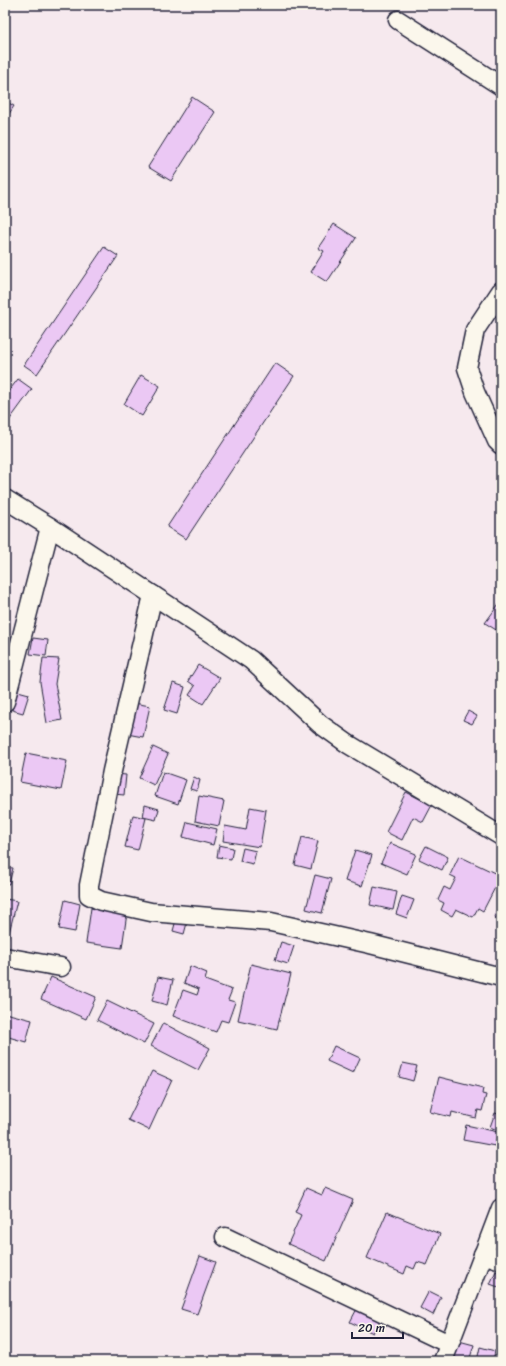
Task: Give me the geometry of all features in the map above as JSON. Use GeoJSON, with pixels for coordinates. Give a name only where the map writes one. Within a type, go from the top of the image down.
{"type":"FeatureCollection","features":[{"type":"Feature","properties":{"kind":"street"},"geometry":{"type":"LineString","coordinates":[[398,20],[501,86]]}},
{"type":"Feature","properties":{"kind":"street"},"geometry":{"type":"LineString","coordinates":[[501,291],[475,330],[468,368],[474,392],[497,441],[501,445]]}},
{"type":"Feature","properties":{"kind":"street"},"geometry":{"type":"LineString","coordinates":[[5,499],[50,527],[251,660],[320,724],[348,744],[501,836]]}},
{"type":"Feature","properties":{"kind":"street"},"geometry":{"type":"LineString","coordinates":[[5,702],[9,667],[50,527]]}},
{"type":"Feature","properties":{"kind":"street"},"geometry":{"type":"LineString","coordinates":[[153,595],[112,771],[89,886],[89,895],[101,901],[151,912],[271,922],[370,944],[501,977]]}},
{"type":"Feature","properties":{"kind":"street"},"geometry":{"type":"LineString","coordinates":[[5,957],[61,966]]}},
{"type":"Feature","properties":{"kind":"street"},"geometry":{"type":"LineString","coordinates":[[443,1361],[501,1208]]}},
{"type":"Feature","properties":{"kind":"street"},"geometry":{"type":"LineString","coordinates":[[225,1237],[449,1344]]}},
{"type":"Feature","properties":{"kind":"street"},"geometry":{"type":"LineString","coordinates":[[483,1254],[501,1260]]}},
{"type":"Feature","properties":{"kind":"building"},"geometry":{"type":"Polygon","coordinates":[[[192,97],[215,112],[171,181],[148,167],[192,97]]]}},
{"type":"Feature","properties":{"kind":"building"},"geometry":{"type":"Polygon","coordinates":[[[5,101],[14,106],[5,120],[5,101]]]}},
{"type":"Feature","properties":{"kind":"building"},"geometry":{"type":"Polygon","coordinates":[[[334,224],[356,238],[327,282],[311,272],[324,251],[318,248],[334,224]]]}},
{"type":"Feature","properties":{"kind":"building"},"geometry":{"type":"Polygon","coordinates":[[[104,247],[118,256],[37,374],[24,365],[104,247]]]}},
{"type":"Feature","properties":{"kind":"building"},"geometry":{"type":"Polygon","coordinates":[[[275,363],[294,376],[186,539],[167,527],[275,363]]]}},
{"type":"Feature","properties":{"kind":"building"},"geometry":{"type":"Polygon","coordinates":[[[141,375],[160,386],[142,416],[124,404],[141,375]]]}},
{"type":"Feature","properties":{"kind":"building"},"geometry":{"type":"Polygon","coordinates":[[[18,379],[32,389],[8,422],[5,420],[5,396],[18,379]]]}},
{"type":"Feature","properties":{"kind":"building"},"geometry":{"type":"Polygon","coordinates":[[[501,601],[501,633],[485,623],[501,601]]]}},
{"type":"Feature","properties":{"kind":"building"},"geometry":{"type":"Polygon","coordinates":[[[33,638],[48,640],[46,656],[30,654],[33,638]]]}},
{"type":"Feature","properties":{"kind":"building"},"geometry":{"type":"Polygon","coordinates":[[[43,658],[59,659],[55,684],[62,720],[47,723],[40,682],[43,658]]]}},
{"type":"Feature","properties":{"kind":"building"},"geometry":{"type":"Polygon","coordinates":[[[198,665],[220,678],[203,704],[189,695],[195,686],[188,681],[198,665]]]}},
{"type":"Feature","properties":{"kind":"building"},"geometry":{"type":"Polygon","coordinates":[[[173,683],[185,687],[177,714],[164,710],[173,683]]]}},
{"type":"Feature","properties":{"kind":"building"},"geometry":{"type":"Polygon","coordinates":[[[18,691],[29,694],[23,713],[12,710],[18,691]]]}},
{"type":"Feature","properties":{"kind":"building"},"geometry":{"type":"Polygon","coordinates":[[[134,703],[150,706],[143,737],[127,734],[134,703]]]}},
{"type":"Feature","properties":{"kind":"building"},"geometry":{"type":"Polygon","coordinates":[[[468,711],[477,716],[472,724],[463,720],[468,711]]]}},
{"type":"Feature","properties":{"kind":"building"},"geometry":{"type":"Polygon","coordinates":[[[153,747],[168,754],[154,785],[139,778],[153,747]]]}},
{"type":"Feature","properties":{"kind":"building"},"geometry":{"type":"Polygon","coordinates":[[[26,753],[67,761],[61,790],[20,782],[26,753]]]}},
{"type":"Feature","properties":{"kind":"building"},"geometry":{"type":"Polygon","coordinates":[[[163,772],[186,780],[178,804],[155,796],[163,772]]]}},
{"type":"Feature","properties":{"kind":"building"},"geometry":{"type":"Polygon","coordinates":[[[116,774],[126,775],[124,795],[114,794],[116,774]]]}},
{"type":"Feature","properties":{"kind":"building"},"geometry":{"type":"Polygon","coordinates":[[[194,777],[200,780],[197,791],[190,789],[194,777]]]}},
{"type":"Feature","properties":{"kind":"building"},"geometry":{"type":"Polygon","coordinates":[[[406,792],[432,805],[423,822],[413,817],[402,840],[386,832],[406,792]]]}},
{"type":"Feature","properties":{"kind":"building"},"geometry":{"type":"Polygon","coordinates":[[[199,796],[224,801],[219,826],[195,821],[199,796]]]}},
{"type":"Feature","properties":{"kind":"building"},"geometry":{"type":"Polygon","coordinates":[[[145,805],[159,809],[156,820],[143,817],[145,805]]]}},
{"type":"Feature","properties":{"kind":"building"},"geometry":{"type":"Polygon","coordinates":[[[250,807],[266,810],[260,847],[223,841],[225,826],[246,830],[250,807]]]}},
{"type":"Feature","properties":{"kind":"building"},"geometry":{"type":"Polygon","coordinates":[[[133,815],[146,818],[138,850],[125,847],[133,815]]]}},
{"type":"Feature","properties":{"kind":"building"},"geometry":{"type":"Polygon","coordinates":[[[187,822],[217,829],[213,845],[183,837],[187,822]]]}},
{"type":"Feature","properties":{"kind":"building"},"geometry":{"type":"Polygon","coordinates":[[[302,837],[318,841],[311,869],[295,865],[302,837]]]}},
{"type":"Feature","properties":{"kind":"building"},"geometry":{"type":"Polygon","coordinates":[[[390,843],[416,854],[407,874],[381,863],[390,843]]]}},
{"type":"Feature","properties":{"kind":"building"},"geometry":{"type":"Polygon","coordinates":[[[219,845],[233,848],[231,859],[217,857],[219,845]]]}},
{"type":"Feature","properties":{"kind":"building"},"geometry":{"type":"Polygon","coordinates":[[[426,846],[448,857],[442,870],[419,859],[426,846]]]}},
{"type":"Feature","properties":{"kind":"building"},"geometry":{"type":"Polygon","coordinates":[[[243,848],[256,851],[253,864],[240,861],[243,848]]]}},
{"type":"Feature","properties":{"kind":"building"},"geometry":{"type":"Polygon","coordinates":[[[355,850],[372,855],[362,886],[345,881],[355,850]]]}},
{"type":"Feature","properties":{"kind":"building"},"geometry":{"type":"Polygon","coordinates":[[[459,856],[501,876],[483,911],[478,908],[473,917],[456,909],[452,916],[441,910],[444,903],[438,900],[444,887],[450,890],[456,878],[450,875],[459,856]]]}},
{"type":"Feature","properties":{"kind":"building"},"geometry":{"type":"Polygon","coordinates":[[[5,867],[13,868],[9,884],[5,883],[5,867]]]}},
{"type":"Feature","properties":{"kind":"building"},"geometry":{"type":"Polygon","coordinates":[[[315,875],[331,879],[322,913],[306,909],[315,875]]]}},
{"type":"Feature","properties":{"kind":"building"},"geometry":{"type":"Polygon","coordinates":[[[374,887],[397,892],[393,910],[370,905],[374,887]]]}},
{"type":"Feature","properties":{"kind":"building"},"geometry":{"type":"Polygon","coordinates":[[[402,896],[414,900],[407,918],[396,914],[402,896]]]}},
{"type":"Feature","properties":{"kind":"building"},"geometry":{"type":"Polygon","coordinates":[[[5,899],[17,901],[5,949],[5,899]]]}},
{"type":"Feature","properties":{"kind":"building"},"geometry":{"type":"Polygon","coordinates":[[[65,900],[80,904],[75,932],[59,929],[65,900]]]}},
{"type":"Feature","properties":{"kind":"building"},"geometry":{"type":"Polygon","coordinates":[[[501,901],[501,921],[494,917],[501,901]]]}},
{"type":"Feature","properties":{"kind":"building"},"geometry":{"type":"Polygon","coordinates":[[[91,908],[127,913],[122,948],[86,943],[91,908]]]}},
{"type":"Feature","properties":{"kind":"building"},"geometry":{"type":"Polygon","coordinates":[[[176,920],[187,923],[184,934],[173,931],[176,920]]]}},
{"type":"Feature","properties":{"kind":"building"},"geometry":{"type":"Polygon","coordinates":[[[281,942],[294,946],[288,964],[275,960],[281,942]]]}},
{"type":"Feature","properties":{"kind":"building"},"geometry":{"type":"Polygon","coordinates":[[[251,964],[291,974],[277,1029],[238,1020],[251,964]]]}},
{"type":"Feature","properties":{"kind":"building"},"geometry":{"type":"Polygon","coordinates":[[[190,966],[207,973],[205,980],[232,990],[228,1000],[235,1002],[228,1022],[221,1020],[216,1032],[173,1016],[183,990],[197,995],[199,989],[184,983],[190,966]]]}},
{"type":"Feature","properties":{"kind":"building"},"geometry":{"type":"Polygon","coordinates":[[[51,977],[96,997],[86,1019],[41,999],[51,977]]]}},
{"type":"Feature","properties":{"kind":"building"},"geometry":{"type":"Polygon","coordinates":[[[158,977],[173,980],[167,1005],[152,1001],[158,977]]]}},
{"type":"Feature","properties":{"kind":"building"},"geometry":{"type":"Polygon","coordinates":[[[107,1001],[154,1024],[144,1044],[97,1020],[107,1001]]]}},
{"type":"Feature","properties":{"kind":"building"},"geometry":{"type":"Polygon","coordinates":[[[5,1013],[32,1020],[26,1042],[5,1036],[5,1013]]]}},
{"type":"Feature","properties":{"kind":"building"},"geometry":{"type":"Polygon","coordinates":[[[163,1023],[210,1048],[198,1070],[151,1046],[163,1023]]]}},
{"type":"Feature","properties":{"kind":"building"},"geometry":{"type":"Polygon","coordinates":[[[334,1046],[360,1058],[353,1073],[327,1061],[334,1046]]]}},
{"type":"Feature","properties":{"kind":"building"},"geometry":{"type":"Polygon","coordinates":[[[403,1063],[417,1066],[413,1081],[399,1077],[403,1063]]]}},
{"type":"Feature","properties":{"kind":"building"},"geometry":{"type":"Polygon","coordinates":[[[152,1071],[172,1080],[149,1130],[128,1120],[152,1071]]]}},
{"type":"Feature","properties":{"kind":"building"},"geometry":{"type":"Polygon","coordinates":[[[439,1077],[483,1088],[482,1094],[486,1095],[482,1111],[478,1110],[476,1118],[452,1112],[451,1117],[430,1112],[439,1077]]]}},
{"type":"Feature","properties":{"kind":"building"},"geometry":{"type":"Polygon","coordinates":[[[495,1113],[501,1115],[500,1131],[490,1127],[495,1113]]]}},
{"type":"Feature","properties":{"kind":"building"},"geometry":{"type":"Polygon","coordinates":[[[466,1125],[498,1132],[495,1146],[463,1140],[466,1125]]]}},
{"type":"Feature","properties":{"kind":"building"},"geometry":{"type":"Polygon","coordinates":[[[306,1188],[322,1195],[325,1188],[353,1200],[326,1261],[288,1244],[301,1215],[295,1212],[306,1188]]]}},
{"type":"Feature","properties":{"kind":"building"},"geometry":{"type":"Polygon","coordinates":[[[387,1212],[440,1234],[427,1265],[417,1262],[414,1269],[407,1266],[404,1274],[367,1258],[387,1212]]]}},
{"type":"Feature","properties":{"kind":"building"},"geometry":{"type":"Polygon","coordinates":[[[200,1256],[216,1262],[197,1314],[181,1309],[200,1256]]]}},
{"type":"Feature","properties":{"kind":"building"},"geometry":{"type":"Polygon","coordinates":[[[496,1271],[501,1273],[501,1288],[490,1284],[496,1271]]]}},
{"type":"Feature","properties":{"kind":"building"},"geometry":{"type":"Polygon","coordinates":[[[429,1291],[441,1297],[433,1315],[420,1308],[429,1291]]]}},
{"type":"Feature","properties":{"kind":"building"},"geometry":{"type":"Polygon","coordinates":[[[359,1305],[382,1317],[373,1333],[350,1322],[359,1305]]]}},
{"type":"Feature","properties":{"kind":"building"},"geometry":{"type":"Polygon","coordinates":[[[459,1341],[474,1345],[469,1361],[453,1361],[459,1341]]]}},
{"type":"Feature","properties":{"kind":"building"},"geometry":{"type":"Polygon","coordinates":[[[480,1347],[495,1351],[493,1361],[477,1361],[480,1347]]]}}]}
